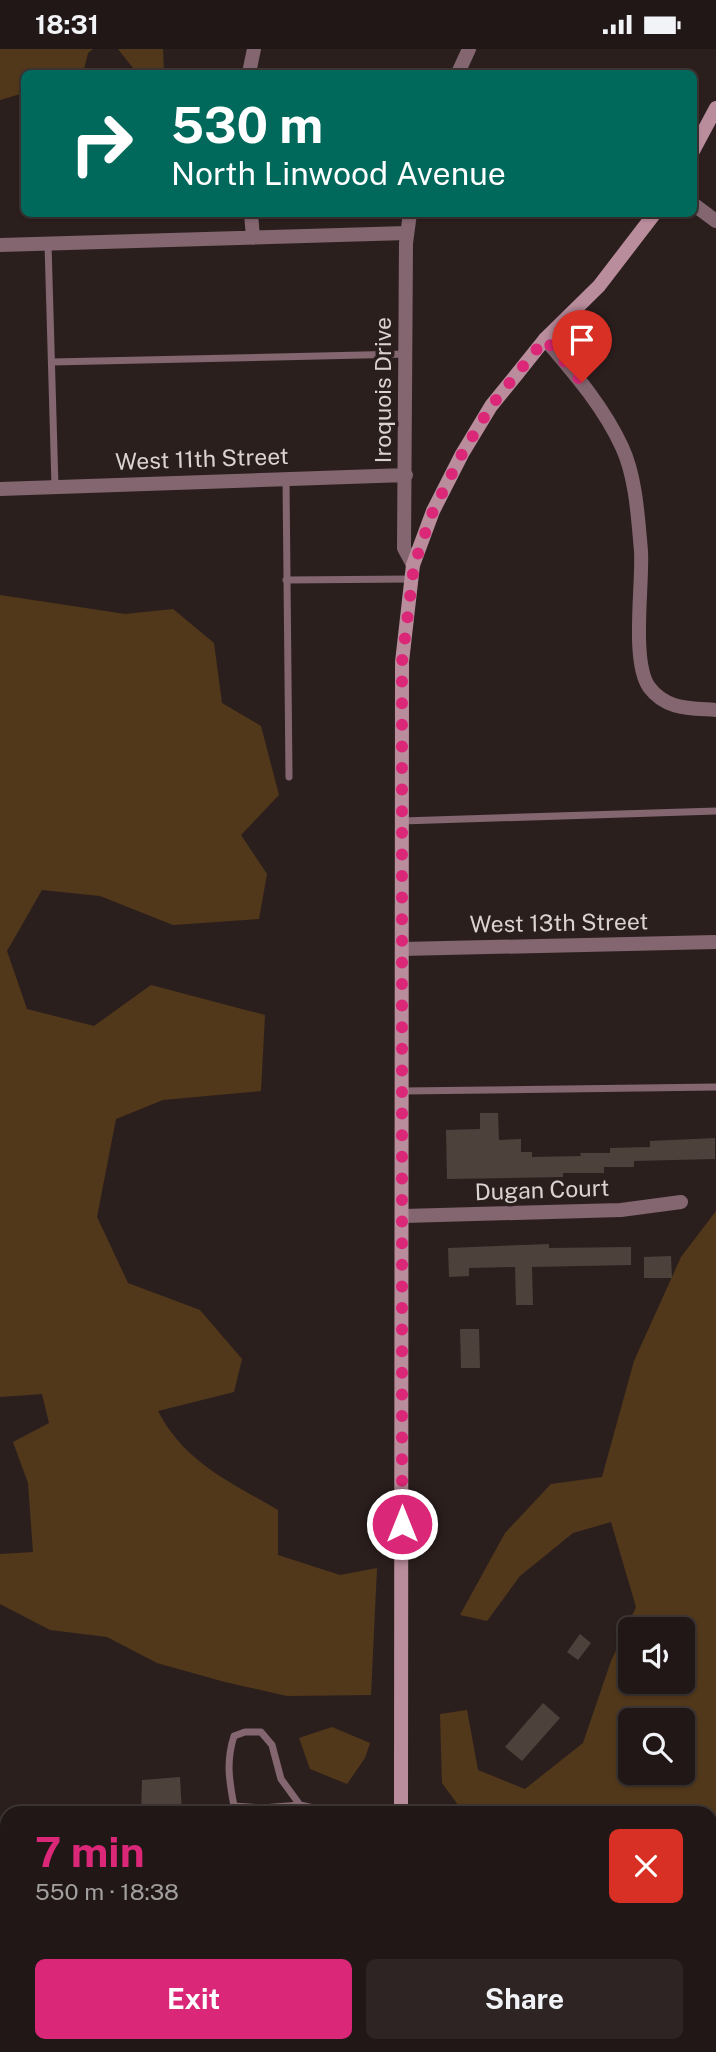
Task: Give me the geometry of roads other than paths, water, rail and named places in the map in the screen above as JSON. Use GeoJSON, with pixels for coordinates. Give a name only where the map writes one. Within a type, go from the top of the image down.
{"type":"FeatureCollection","features":[{"type":"Feature","properties":{"kind":"street"},"geometry":{"type":"LineString","coordinates":[[250,70],[254,49]]}},
{"type":"Feature","properties":{"kind":"street"},"geometry":{"type":"LineString","coordinates":[[459,70],[469,49]]}},
{"type":"Feature","properties":{"kind":"street"},"geometry":{"type":"LineString","coordinates":[[697,144],[716,108]]}},
{"type":"Feature","properties":{"kind":"street"},"geometry":{"type":"LineString","coordinates":[[697,207],[716,221]]}},
{"type":"Feature","properties":{"kind":"street"},"geometry":{"type":"LineString","coordinates":[[251,217],[253,238]]}},
{"type":"Feature","properties":{"kind":"street","name":"Iroquois Drive"},"geometry":{"type":"LineString","coordinates":[[409,217],[407,233],[404,548],[413,572]]}},
{"type":"Feature","properties":{"kind":"street"},"geometry":{"type":"LineString","coordinates":[[401,1806],[404,1216],[402,662],[413,572],[433,511],[462,454],[491,406],[545,339],[599,286],[652,217]]}},
{"type":"Feature","properties":{"kind":"street"},"geometry":{"type":"LineString","coordinates":[[0,245],[407,233]]}},
{"type":"Feature","properties":{"kind":"street"},"geometry":{"type":"LineString","coordinates":[[545,339],[582,382],[606,416],[623,449],[634,496],[641,552],[642,671],[649,687],[666,705],[716,710]]}},
{"type":"Feature","properties":{"kind":"street","name":"West 11th Street"},"geometry":{"type":"LineString","coordinates":[[0,489],[406,475]]}},
{"type":"Feature","properties":{"kind":"street","name":"West 13th Street"},"geometry":{"type":"LineString","coordinates":[[402,949],[716,942]]}},
{"type":"Feature","properties":{"kind":"street","name":"Dugan Court"},"geometry":{"type":"LineString","coordinates":[[404,1216],[621,1210],[681,1202]]}},
{"type":"Feature","properties":{"kind":"lane"},"geometry":{"type":"LineString","coordinates":[[48,244],[55,486]]}},
{"type":"Feature","properties":{"kind":"lane"},"geometry":{"type":"LineString","coordinates":[[52,362],[407,354]]}},
{"type":"Feature","properties":{"kind":"lane"},"geometry":{"type":"LineString","coordinates":[[286,479],[289,777]]}},
{"type":"Feature","properties":{"kind":"lane"},"geometry":{"type":"LineString","coordinates":[[286,580],[413,572]]}},
{"type":"Feature","properties":{"kind":"lane"},"geometry":{"type":"LineString","coordinates":[[401,821],[716,811]]}},
{"type":"Feature","properties":{"kind":"lane"},"geometry":{"type":"LineString","coordinates":[[403,1091],[716,1087]]}},
{"type":"Feature","properties":{"kind":"lane"},"geometry":{"type":"LineString","coordinates":[[234,1806],[228,1765],[234,1736],[245,1732],[261,1732],[272,1745],[281,1779],[300,1805]]}},
{"type":"Feature","properties":{"kind":"lane"},"geometry":{"type":"LineString","coordinates":[[287,1806],[305,1806]]}}]}
